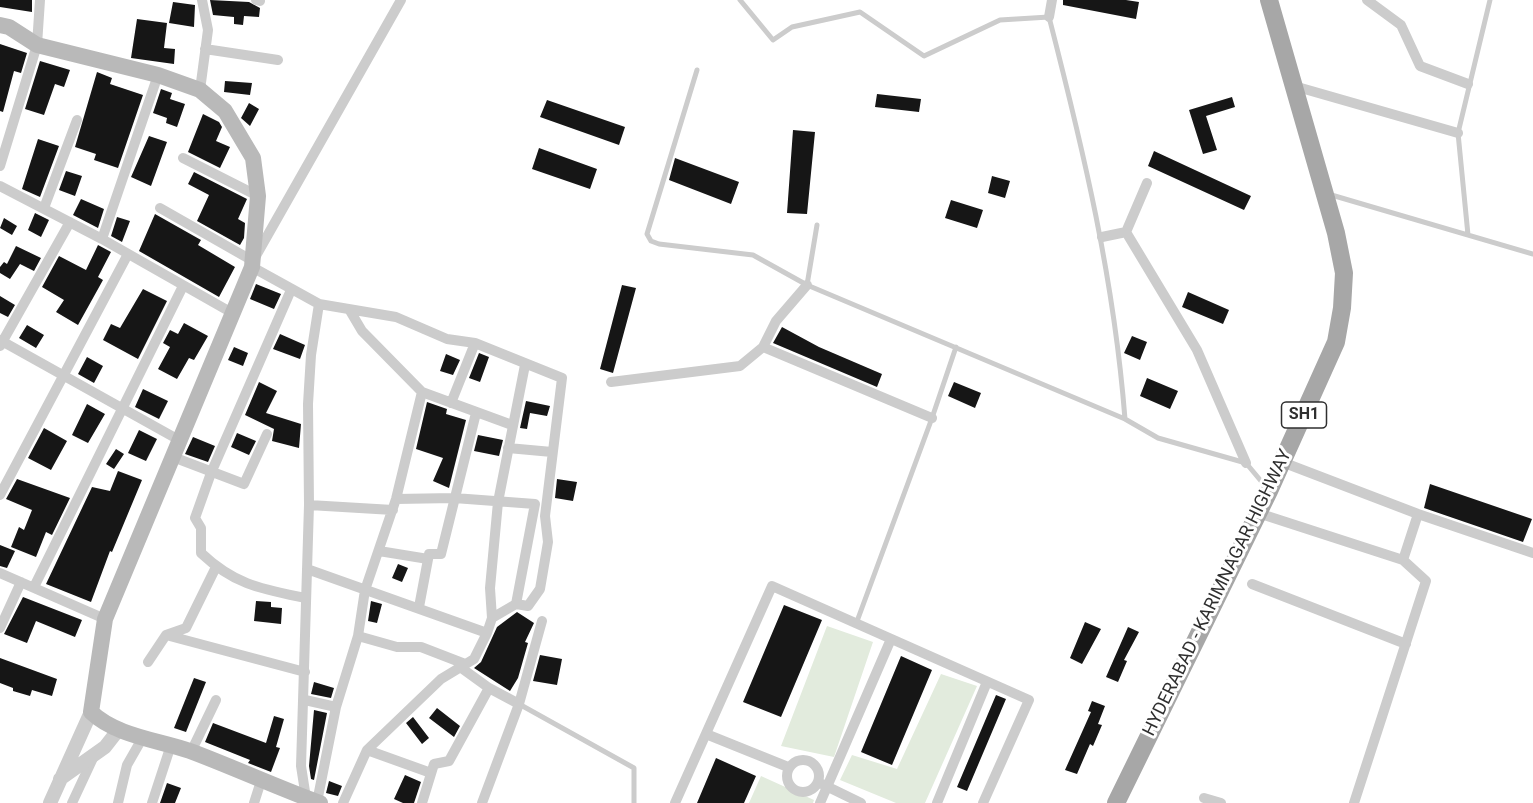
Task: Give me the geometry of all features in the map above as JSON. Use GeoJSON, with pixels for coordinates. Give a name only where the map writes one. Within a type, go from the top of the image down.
{"type":"FeatureCollection","features":[{"type":"Feature","properties":{"kind":"main road","name":"HYDERABAD - KARIMNAGAR HIGHWAY"},"geometry":{"type":"LineString","coordinates":[[1116,803],[1269,491],[1317,389],[1336,342],[1342,308],[1344,273],[1269,0]]}},
{"type":"Feature","properties":{"kind":"main road"},"geometry":{"type":"LineString","coordinates":[[0,25],[9,27],[37,45],[158,75],[200,90],[225,111],[253,158],[258,196],[253,264],[105,619],[91,712],[100,721],[118,729],[192,752],[306,800]]}},
{"type":"Feature","properties":{"kind":"street"},"geometry":{"type":"LineString","coordinates":[[0,166],[37,45],[40,0]]}},
{"type":"Feature","properties":{"kind":"street"},"geometry":{"type":"LineString","coordinates":[[200,90],[208,30],[202,0]]}},
{"type":"Feature","properties":{"kind":"street"},"geometry":{"type":"LineString","coordinates":[[253,264],[401,0]]}},
{"type":"Feature","properties":{"kind":"street"},"geometry":{"type":"LineString","coordinates":[[1049,17],[1052,0]]}},
{"type":"Feature","properties":{"kind":"street"},"geometry":{"type":"LineString","coordinates":[[1367,0],[1401,25],[1420,66],[1468,84]]}},
{"type":"Feature","properties":{"kind":"street"},"geometry":{"type":"LineString","coordinates":[[205,49],[278,60]]}},
{"type":"Feature","properties":{"kind":"street"},"geometry":{"type":"LineString","coordinates":[[102,239],[158,75]]}},
{"type":"Feature","properties":{"kind":"street"},"geometry":{"type":"LineString","coordinates":[[1294,86],[1458,133]]}},
{"type":"Feature","properties":{"kind":"street"},"geometry":{"type":"LineString","coordinates":[[44,208],[77,120]]}},
{"type":"Feature","properties":{"kind":"street"},"geometry":{"type":"LineString","coordinates":[[183,158],[258,196]]}},
{"type":"Feature","properties":{"kind":"street"},"geometry":{"type":"LineString","coordinates":[[1126,232],[1147,183]]}},
{"type":"Feature","properties":{"kind":"street"},"geometry":{"type":"LineString","coordinates":[[0,186],[102,239],[234,314]]}},
{"type":"Feature","properties":{"kind":"street"},"geometry":{"type":"LineString","coordinates":[[160,208],[253,264],[291,290],[319,304],[396,317],[447,339],[475,344],[561,378],[545,516],[548,542],[540,589],[528,606],[516,604],[492,618]]}},
{"type":"Feature","properties":{"kind":"street"},"geometry":{"type":"LineString","coordinates":[[70,222],[1,343],[63,373],[122,410],[179,440]]}},
{"type":"Feature","properties":{"kind":"street"},"geometry":{"type":"LineString","coordinates":[[1102,237],[1126,232]]}},
{"type":"Feature","properties":{"kind":"street"},"geometry":{"type":"LineString","coordinates":[[1126,232],[1197,350],[1246,463]]}},
{"type":"Feature","properties":{"kind":"street"},"geometry":{"type":"LineString","coordinates":[[0,495],[128,254]]}},
{"type":"Feature","properties":{"kind":"street"},"geometry":{"type":"LineString","coordinates":[[611,382],[740,366],[763,346],[776,321],[807,285]]}},
{"type":"Feature","properties":{"kind":"street"},"geometry":{"type":"LineString","coordinates":[[34,587],[183,286]]}},
{"type":"Feature","properties":{"kind":"street"},"geometry":{"type":"LineString","coordinates":[[291,290],[195,518],[201,528],[201,553],[216,567],[250,587],[305,598]]}},
{"type":"Feature","properties":{"kind":"street"},"geometry":{"type":"LineString","coordinates":[[306,800],[301,766],[305,700],[305,598],[309,505],[308,404],[311,354],[319,304]]}},
{"type":"Feature","properties":{"kind":"street"},"geometry":{"type":"LineString","coordinates":[[349,309],[362,331],[422,392],[512,425]]}},
{"type":"Feature","properties":{"kind":"street"},"geometry":{"type":"LineString","coordinates":[[451,403],[475,344]]}},
{"type":"Feature","properties":{"kind":"street"},"geometry":{"type":"LineString","coordinates":[[763,346],[932,418]]}},
{"type":"Feature","properties":{"kind":"street"},"geometry":{"type":"LineString","coordinates":[[343,803],[367,750],[441,679],[474,659],[487,633],[492,618],[490,588],[498,502],[525,365]]}},
{"type":"Feature","properties":{"kind":"street"},"geometry":{"type":"LineString","coordinates":[[306,800],[358,636],[365,590],[394,505],[422,392]]}},
{"type":"Feature","properties":{"kind":"street"},"geometry":{"type":"LineString","coordinates":[[419,607],[429,554],[441,554],[476,413]]}},
{"type":"Feature","properties":{"kind":"street"},"geometry":{"type":"LineString","coordinates":[[173,457],[244,484],[267,434]]}},
{"type":"Feature","properties":{"kind":"street"},"geometry":{"type":"LineString","coordinates":[[508,448],[552,452]]}},
{"type":"Feature","properties":{"kind":"street"},"geometry":{"type":"LineString","coordinates":[[1282,462],[1418,514],[1533,553]]}},
{"type":"Feature","properties":{"kind":"street"},"geometry":{"type":"LineString","coordinates":[[309,505],[394,505],[454,498],[535,504],[516,604]]}},
{"type":"Feature","properties":{"kind":"street"},"geometry":{"type":"LineString","coordinates":[[1258,513],[1403,560],[1426,581],[1354,803]]}},
{"type":"Feature","properties":{"kind":"street"},"geometry":{"type":"LineString","coordinates":[[1403,560],[1418,514]]}},
{"type":"Feature","properties":{"kind":"street"},"geometry":{"type":"LineString","coordinates":[[379,551],[428,559]]}},
{"type":"Feature","properties":{"kind":"street"},"geometry":{"type":"LineString","coordinates":[[148,662],[166,635],[186,627],[216,567]]}},
{"type":"Feature","properties":{"kind":"street"},"geometry":{"type":"LineString","coordinates":[[307,569],[487,633]]}},
{"type":"Feature","properties":{"kind":"street"},"geometry":{"type":"LineString","coordinates":[[0,573],[105,619]]}},
{"type":"Feature","properties":{"kind":"street"},"geometry":{"type":"LineString","coordinates":[[0,628],[21,582]]}},
{"type":"Feature","properties":{"kind":"street"},"geometry":{"type":"LineString","coordinates":[[1252,584],[1406,644]]}},
{"type":"Feature","properties":{"kind":"street"},"geometry":{"type":"LineString","coordinates":[[675,803],[772,586],[1029,700],[983,803]]}},
{"type":"Feature","properties":{"kind":"street"},"geometry":{"type":"LineString","coordinates":[[482,803],[519,704],[542,621]]}},
{"type":"Feature","properties":{"kind":"street"},"geometry":{"type":"LineString","coordinates":[[166,635],[305,672]]}},
{"type":"Feature","properties":{"kind":"street"},"geometry":{"type":"LineString","coordinates":[[358,636],[397,647],[421,647],[463,665],[489,688],[519,704]]}},
{"type":"Feature","properties":{"kind":"street"},"geometry":{"type":"LineString","coordinates":[[820,803],[823,785],[891,639]]}},
{"type":"Feature","properties":{"kind":"street"},"geometry":{"type":"LineString","coordinates":[[938,803],[987,682]]}},
{"type":"Feature","properties":{"kind":"street"},"geometry":{"type":"LineString","coordinates":[[422,803],[434,764],[448,761],[489,688]]}},
{"type":"Feature","properties":{"kind":"street"},"geometry":{"type":"LineString","coordinates":[[192,752],[216,700]]}},
{"type":"Feature","properties":{"kind":"street"},"geometry":{"type":"LineString","coordinates":[[305,700],[336,706]]}},
{"type":"Feature","properties":{"kind":"street"},"geometry":{"type":"LineString","coordinates":[[50,803],[91,712]]}},
{"type":"Feature","properties":{"kind":"street"},"geometry":{"type":"LineString","coordinates":[[60,778],[105,747],[118,729]]}},
{"type":"Feature","properties":{"kind":"street"},"geometry":{"type":"LineString","coordinates":[[706,734],[788,767]]}},
{"type":"Feature","properties":{"kind":"street"},"geometry":{"type":"LineString","coordinates":[[118,803],[127,765],[143,736]]}},
{"type":"Feature","properties":{"kind":"street"},"geometry":{"type":"LineString","coordinates":[[152,803],[171,745]]}},
{"type":"Feature","properties":{"kind":"street"},"geometry":{"type":"LineString","coordinates":[[367,750],[431,774]]}},
{"type":"Feature","properties":{"kind":"street"},"geometry":{"type":"LineString","coordinates":[[72,803],[94,756]]}},
{"type":"Feature","properties":{"kind":"street"},"geometry":{"type":"LineString","coordinates":[[823,785],[809,792],[795,791],[787,781],[788,767],[798,759],[811,760],[819,770],[823,785],[861,803]]}},
{"type":"Feature","properties":{"kind":"street"},"geometry":{"type":"LineString","coordinates":[[254,803],[261,781]]}},
{"type":"Feature","properties":{"kind":"street"},"geometry":{"type":"LineString","coordinates":[[1204,798],[1221,803]]}},
{"type":"Feature","properties":{"kind":"lane"},"geometry":{"type":"LineString","coordinates":[[740,0],[773,40],[792,27],[860,12],[924,56],[1000,20],[1049,17],[1088,167],[1102,237],[1119,348],[1125,419]]}},
{"type":"Feature","properties":{"kind":"lane"},"geometry":{"type":"LineString","coordinates":[[1468,235],[1458,133],[1490,0]]}},
{"type":"Feature","properties":{"kind":"lane"},"geometry":{"type":"LineString","coordinates":[[697,70],[647,234],[651,241],[659,244],[753,255],[807,285],[1125,419],[1158,438],[1246,463],[1269,491]]}},
{"type":"Feature","properties":{"kind":"lane"},"geometry":{"type":"LineString","coordinates":[[1323,192],[1533,254]]}},
{"type":"Feature","properties":{"kind":"lane"},"geometry":{"type":"LineString","coordinates":[[807,285],[817,225]]}},
{"type":"Feature","properties":{"kind":"lane"},"geometry":{"type":"LineString","coordinates":[[856,624],[956,347]]}},
{"type":"Feature","properties":{"kind":"lane"},"geometry":{"type":"LineString","coordinates":[[519,704],[634,768],[634,803]]}},
{"type":"Feature","properties":{"kind":"shaded area"},"geometry":{"type":"Polygon","coordinates":[[[827,626],[873,642],[834,757],[781,746],[827,626]]]}},
{"type":"Feature","properties":{"kind":"shaded area"},"geometry":{"type":"Polygon","coordinates":[[[941,674],[977,686],[925,803],[896,803],[840,780],[852,755],[897,769],[941,674]]]}},
{"type":"Feature","properties":{"kind":"shaded area"},"geometry":{"type":"Polygon","coordinates":[[[761,776],[814,800],[813,803],[749,803],[761,776]]]}},
{"type":"Feature","properties":{"kind":"building"},"geometry":{"type":"Polygon","coordinates":[[[0,0],[32,0],[32,12],[0,7],[0,0]]]}},
{"type":"Feature","properties":{"kind":"building"},"geometry":{"type":"Polygon","coordinates":[[[210,0],[249,2],[260,8],[259,17],[244,16],[243,25],[234,24],[234,17],[213,15],[210,0]]]}},
{"type":"Feature","properties":{"kind":"building"},"geometry":{"type":"Polygon","coordinates":[[[1063,0],[1139,2],[1136,19],[1063,5],[1063,0]]]}},
{"type":"Feature","properties":{"kind":"building"},"geometry":{"type":"Polygon","coordinates":[[[173,2],[195,5],[194,27],[169,23],[173,2]]]}},
{"type":"Feature","properties":{"kind":"building"},"geometry":{"type":"Polygon","coordinates":[[[137,19],[167,23],[164,48],[175,49],[174,64],[131,58],[137,19]]]}},
{"type":"Feature","properties":{"kind":"building"},"geometry":{"type":"Polygon","coordinates":[[[0,44],[27,53],[21,73],[14,71],[3,112],[0,111],[0,44]]]}},
{"type":"Feature","properties":{"kind":"building"},"geometry":{"type":"Polygon","coordinates":[[[40,61],[70,70],[64,87],[55,84],[44,115],[25,109],[40,61]]]}},
{"type":"Feature","properties":{"kind":"building"},"geometry":{"type":"Polygon","coordinates":[[[97,72],[112,78],[110,84],[143,95],[118,168],[94,160],[96,154],[75,147],[97,72]]]}},
{"type":"Feature","properties":{"kind":"building"},"geometry":{"type":"Polygon","coordinates":[[[225,81],[252,83],[250,95],[224,92],[225,81]]]}},
{"type":"Feature","properties":{"kind":"building"},"geometry":{"type":"Polygon","coordinates":[[[161,89],[172,93],[170,99],[185,104],[177,127],[166,123],[167,118],[153,113],[161,89]]]}},
{"type":"Feature","properties":{"kind":"building"},"geometry":{"type":"Polygon","coordinates":[[[877,94],[921,99],[919,112],[875,107],[877,94]]]}},
{"type":"Feature","properties":{"kind":"building"},"geometry":{"type":"Polygon","coordinates":[[[1232,97],[1235,107],[1206,116],[1217,150],[1203,154],[1189,110],[1232,97]]]}},
{"type":"Feature","properties":{"kind":"building"},"geometry":{"type":"Polygon","coordinates":[[[547,100],[625,127],[619,145],[540,117],[547,100]]]}},
{"type":"Feature","properties":{"kind":"building"},"geometry":{"type":"Polygon","coordinates":[[[249,103],[259,109],[250,126],[241,118],[249,103]]]}},
{"type":"Feature","properties":{"kind":"building"},"geometry":{"type":"Polygon","coordinates":[[[203,114],[219,122],[222,127],[216,141],[230,147],[220,168],[188,152],[203,114]]]}},
{"type":"Feature","properties":{"kind":"building"},"geometry":{"type":"Polygon","coordinates":[[[793,130],[815,132],[807,214],[787,213],[793,130]]]}},
{"type":"Feature","properties":{"kind":"building"},"geometry":{"type":"Polygon","coordinates":[[[149,136],[167,142],[151,186],[131,177],[149,136]]]}},
{"type":"Feature","properties":{"kind":"building"},"geometry":{"type":"Polygon","coordinates":[[[38,139],[59,146],[40,197],[22,189],[38,139]]]}},
{"type":"Feature","properties":{"kind":"building"},"geometry":{"type":"Polygon","coordinates":[[[539,148],[597,169],[590,189],[532,169],[539,148]]]}},
{"type":"Feature","properties":{"kind":"building"},"geometry":{"type":"Polygon","coordinates":[[[1154,151],[1251,196],[1244,210],[1148,166],[1154,151]]]}},
{"type":"Feature","properties":{"kind":"building"},"geometry":{"type":"Polygon","coordinates":[[[675,158],[739,182],[731,204],[669,180],[675,158]]]}},
{"type":"Feature","properties":{"kind":"building"},"geometry":{"type":"Polygon","coordinates":[[[66,171],[82,176],[75,196],[59,190],[66,171]]]}},
{"type":"Feature","properties":{"kind":"building"},"geometry":{"type":"Polygon","coordinates":[[[194,172],[247,199],[238,219],[245,223],[244,238],[240,245],[197,221],[209,195],[188,184],[194,172]]]}},
{"type":"Feature","properties":{"kind":"building"},"geometry":{"type":"Polygon","coordinates":[[[992,176],[1010,181],[1005,198],[988,193],[992,176]]]}},
{"type":"Feature","properties":{"kind":"building"},"geometry":{"type":"Polygon","coordinates":[[[81,199],[104,209],[98,228],[73,215],[81,199]]]}},
{"type":"Feature","properties":{"kind":"building"},"geometry":{"type":"Polygon","coordinates":[[[951,200],[983,210],[977,228],[945,218],[951,200]]]}},
{"type":"Feature","properties":{"kind":"building"},"geometry":{"type":"Polygon","coordinates":[[[35,213],[49,220],[41,237],[28,230],[35,213]]]}},
{"type":"Feature","properties":{"kind":"building"},"geometry":{"type":"Polygon","coordinates":[[[155,214],[201,240],[198,245],[235,267],[219,297],[139,251],[155,214]]]}},
{"type":"Feature","properties":{"kind":"building"},"geometry":{"type":"Polygon","coordinates":[[[117,217],[130,221],[122,242],[111,236],[117,217]]]}},
{"type":"Feature","properties":{"kind":"building"},"geometry":{"type":"Polygon","coordinates":[[[4,218],[17,226],[12,235],[0,228],[4,218]]]}},
{"type":"Feature","properties":{"kind":"building"},"geometry":{"type":"Polygon","coordinates":[[[98,245],[111,252],[98,277],[103,280],[78,325],[56,312],[64,300],[42,287],[59,256],[86,270],[98,245]]]}},
{"type":"Feature","properties":{"kind":"building"},"geometry":{"type":"Polygon","coordinates":[[[16,246],[41,258],[34,271],[20,264],[10,279],[0,273],[0,267],[4,262],[7,264],[16,246]]]}},
{"type":"Feature","properties":{"kind":"building"},"geometry":{"type":"Polygon","coordinates":[[[256,284],[281,294],[274,309],[250,299],[256,284]]]}},
{"type":"Feature","properties":{"kind":"building"},"geometry":{"type":"Polygon","coordinates":[[[622,285],[636,288],[613,373],[600,369],[622,285]]]}},
{"type":"Feature","properties":{"kind":"building"},"geometry":{"type":"Polygon","coordinates":[[[143,289],[167,301],[138,359],[103,340],[111,324],[120,328],[143,289]]]}},
{"type":"Feature","properties":{"kind":"building"},"geometry":{"type":"Polygon","coordinates":[[[1188,292],[1229,310],[1223,324],[1182,307],[1188,292]]]}},
{"type":"Feature","properties":{"kind":"building"},"geometry":{"type":"Polygon","coordinates":[[[0,296],[15,305],[8,317],[0,313],[0,296]]]}},
{"type":"Feature","properties":{"kind":"building"},"geometry":{"type":"Polygon","coordinates":[[[184,323],[208,336],[194,360],[189,358],[177,379],[158,369],[170,347],[163,343],[170,330],[178,334],[184,323]]]}},
{"type":"Feature","properties":{"kind":"building"},"geometry":{"type":"Polygon","coordinates":[[[27,325],[44,335],[36,348],[19,338],[27,325]]]}},
{"type":"Feature","properties":{"kind":"building"},"geometry":{"type":"Polygon","coordinates":[[[782,327],[819,347],[882,374],[877,387],[773,343],[782,327]]]}},
{"type":"Feature","properties":{"kind":"building"},"geometry":{"type":"Polygon","coordinates":[[[280,334],[305,345],[300,359],[273,349],[280,334]]]}},
{"type":"Feature","properties":{"kind":"building"},"geometry":{"type":"Polygon","coordinates":[[[1132,336],[1147,342],[1140,360],[1124,353],[1132,336]]]}},
{"type":"Feature","properties":{"kind":"building"},"geometry":{"type":"Polygon","coordinates":[[[234,347],[248,353],[243,366],[228,360],[234,347]]]}},
{"type":"Feature","properties":{"kind":"building"},"geometry":{"type":"Polygon","coordinates":[[[479,353],[489,357],[480,382],[469,378],[479,353]]]}},
{"type":"Feature","properties":{"kind":"building"},"geometry":{"type":"Polygon","coordinates":[[[446,354],[460,360],[453,375],[440,371],[446,354]]]}},
{"type":"Feature","properties":{"kind":"building"},"geometry":{"type":"Polygon","coordinates":[[[87,357],[103,366],[94,383],[78,374],[87,357]]]}},
{"type":"Feature","properties":{"kind":"building"},"geometry":{"type":"Polygon","coordinates":[[[1147,378],[1178,391],[1170,409],[1140,396],[1147,378]]]}},
{"type":"Feature","properties":{"kind":"building"},"geometry":{"type":"Polygon","coordinates":[[[259,382],[277,391],[266,413],[301,424],[299,448],[272,441],[274,429],[245,415],[259,382]]]}},
{"type":"Feature","properties":{"kind":"building"},"geometry":{"type":"Polygon","coordinates":[[[954,382],[981,393],[975,408],[948,396],[954,382]]]}},
{"type":"Feature","properties":{"kind":"building"},"geometry":{"type":"Polygon","coordinates":[[[143,389],[168,401],[159,419],[135,407],[143,389]]]}},
{"type":"Feature","properties":{"kind":"building"},"geometry":{"type":"Polygon","coordinates":[[[526,401],[550,406],[547,416],[530,413],[527,429],[520,428],[526,401]]]}},
{"type":"Feature","properties":{"kind":"building"},"geometry":{"type":"Polygon","coordinates":[[[427,402],[447,409],[446,414],[466,420],[449,488],[433,481],[443,458],[416,449],[427,402]]]}},
{"type":"Feature","properties":{"kind":"building"},"geometry":{"type":"Polygon","coordinates":[[[87,404],[105,414],[88,443],[72,435],[87,404]]]}},
{"type":"Feature","properties":{"kind":"building"},"geometry":{"type":"Polygon","coordinates":[[[44,428],[67,441],[51,470],[28,458],[44,428]]]}},
{"type":"Feature","properties":{"kind":"building"},"geometry":{"type":"Polygon","coordinates":[[[139,430],[157,439],[146,461],[128,453],[139,430]]]}},
{"type":"Feature","properties":{"kind":"building"},"geometry":{"type":"Polygon","coordinates":[[[237,433],[256,441],[249,455],[231,447],[237,433]]]}},
{"type":"Feature","properties":{"kind":"building"},"geometry":{"type":"Polygon","coordinates":[[[478,435],[503,440],[499,456],[474,451],[478,435]]]}},
{"type":"Feature","properties":{"kind":"building"},"geometry":{"type":"Polygon","coordinates":[[[193,437],[215,446],[208,462],[185,454],[193,437]]]}},
{"type":"Feature","properties":{"kind":"building"},"geometry":{"type":"Polygon","coordinates":[[[116,449],[124,454],[114,469],[106,464],[116,449]]]}},
{"type":"Feature","properties":{"kind":"building"},"geometry":{"type":"Polygon","coordinates":[[[118,471],[142,480],[112,552],[110,551],[91,602],[46,584],[92,487],[110,491],[118,471]]]}},
{"type":"Feature","properties":{"kind":"building"},"geometry":{"type":"Polygon","coordinates":[[[17,479],[70,498],[52,535],[46,532],[36,557],[11,547],[19,527],[24,530],[32,510],[6,499],[17,479]]]}},
{"type":"Feature","properties":{"kind":"building"},"geometry":{"type":"Polygon","coordinates":[[[557,479],[577,482],[573,501],[555,498],[557,479]]]}},
{"type":"Feature","properties":{"kind":"building"},"geometry":{"type":"Polygon","coordinates":[[[1430,484],[1532,519],[1523,542],[1424,508],[1430,484]]]}},
{"type":"Feature","properties":{"kind":"building"},"geometry":{"type":"Polygon","coordinates":[[[0,545],[15,551],[7,568],[0,566],[0,545]]]}},
{"type":"Feature","properties":{"kind":"building"},"geometry":{"type":"Polygon","coordinates":[[[398,564],[408,568],[402,582],[392,578],[398,564]]]}},
{"type":"Feature","properties":{"kind":"building"},"geometry":{"type":"Polygon","coordinates":[[[23,597],[82,620],[75,637],[36,621],[27,643],[4,634],[23,597]]]}},
{"type":"Feature","properties":{"kind":"building"},"geometry":{"type":"Polygon","coordinates":[[[256,601],[271,602],[271,607],[282,608],[281,624],[254,621],[256,601]]]}},
{"type":"Feature","properties":{"kind":"building"},"geometry":{"type":"Polygon","coordinates":[[[371,601],[382,604],[377,623],[368,621],[371,601]]]}},
{"type":"Feature","properties":{"kind":"building"},"geometry":{"type":"Polygon","coordinates":[[[784,605],[822,620],[781,717],[743,702],[784,605]]]}},
{"type":"Feature","properties":{"kind":"building"},"geometry":{"type":"Polygon","coordinates":[[[517,612],[534,623],[525,642],[528,643],[518,678],[510,691],[474,668],[481,662],[497,627],[517,612]]]}},
{"type":"Feature","properties":{"kind":"building"},"geometry":{"type":"Polygon","coordinates":[[[1085,622],[1101,629],[1082,664],[1070,658],[1085,622]]]}},
{"type":"Feature","properties":{"kind":"building"},"geometry":{"type":"Polygon","coordinates":[[[1128,627],[1139,632],[1124,660],[1127,661],[1118,682],[1106,677],[1128,627]]]}},
{"type":"Feature","properties":{"kind":"building"},"geometry":{"type":"Polygon","coordinates":[[[540,655],[562,659],[557,685],[533,681],[540,655]]]}},
{"type":"Feature","properties":{"kind":"building"},"geometry":{"type":"Polygon","coordinates":[[[901,656],[932,670],[892,765],[861,752],[901,656]]]}},
{"type":"Feature","properties":{"kind":"building"},"geometry":{"type":"Polygon","coordinates":[[[0,658],[57,679],[52,696],[32,690],[30,696],[13,691],[13,688],[0,683],[0,658]]]}},
{"type":"Feature","properties":{"kind":"building"},"geometry":{"type":"Polygon","coordinates":[[[194,678],[206,682],[186,732],[174,728],[194,678]]]}},
{"type":"Feature","properties":{"kind":"building"},"geometry":{"type":"Polygon","coordinates":[[[314,682],[334,688],[331,698],[311,694],[314,682]]]}},
{"type":"Feature","properties":{"kind":"building"},"geometry":{"type":"Polygon","coordinates":[[[996,695],[1006,699],[967,791],[957,787],[996,695]]]}},
{"type":"Feature","properties":{"kind":"building"},"geometry":{"type":"Polygon","coordinates":[[[1092,701],[1105,706],[1098,724],[1102,725],[1093,746],[1090,744],[1077,774],[1065,770],[1091,712],[1088,711],[1092,701]]]}},
{"type":"Feature","properties":{"kind":"building"},"geometry":{"type":"Polygon","coordinates":[[[437,708],[460,726],[454,737],[429,718],[437,708]]]}},
{"type":"Feature","properties":{"kind":"building"},"geometry":{"type":"Polygon","coordinates":[[[314,710],[327,713],[314,780],[311,779],[309,766],[314,710]]]}},
{"type":"Feature","properties":{"kind":"building"},"geometry":{"type":"Polygon","coordinates":[[[274,716],[284,719],[276,747],[280,748],[271,772],[248,763],[250,760],[205,742],[213,723],[266,743],[274,716]]]}},
{"type":"Feature","properties":{"kind":"building"},"geometry":{"type":"Polygon","coordinates":[[[413,717],[429,738],[422,744],[406,723],[413,717]]]}},
{"type":"Feature","properties":{"kind":"building"},"geometry":{"type":"Polygon","coordinates":[[[716,758],[756,776],[744,803],[697,803],[716,758]]]}},
{"type":"Feature","properties":{"kind":"building"},"geometry":{"type":"Polygon","coordinates":[[[405,775],[421,782],[414,803],[403,803],[394,799],[405,775]]]}},
{"type":"Feature","properties":{"kind":"building"},"geometry":{"type":"Polygon","coordinates":[[[329,781],[342,786],[338,796],[326,793],[329,781]]]}},
{"type":"Feature","properties":{"kind":"building"},"geometry":{"type":"Polygon","coordinates":[[[167,783],[181,788],[175,803],[160,803],[167,783]]]}}]}
